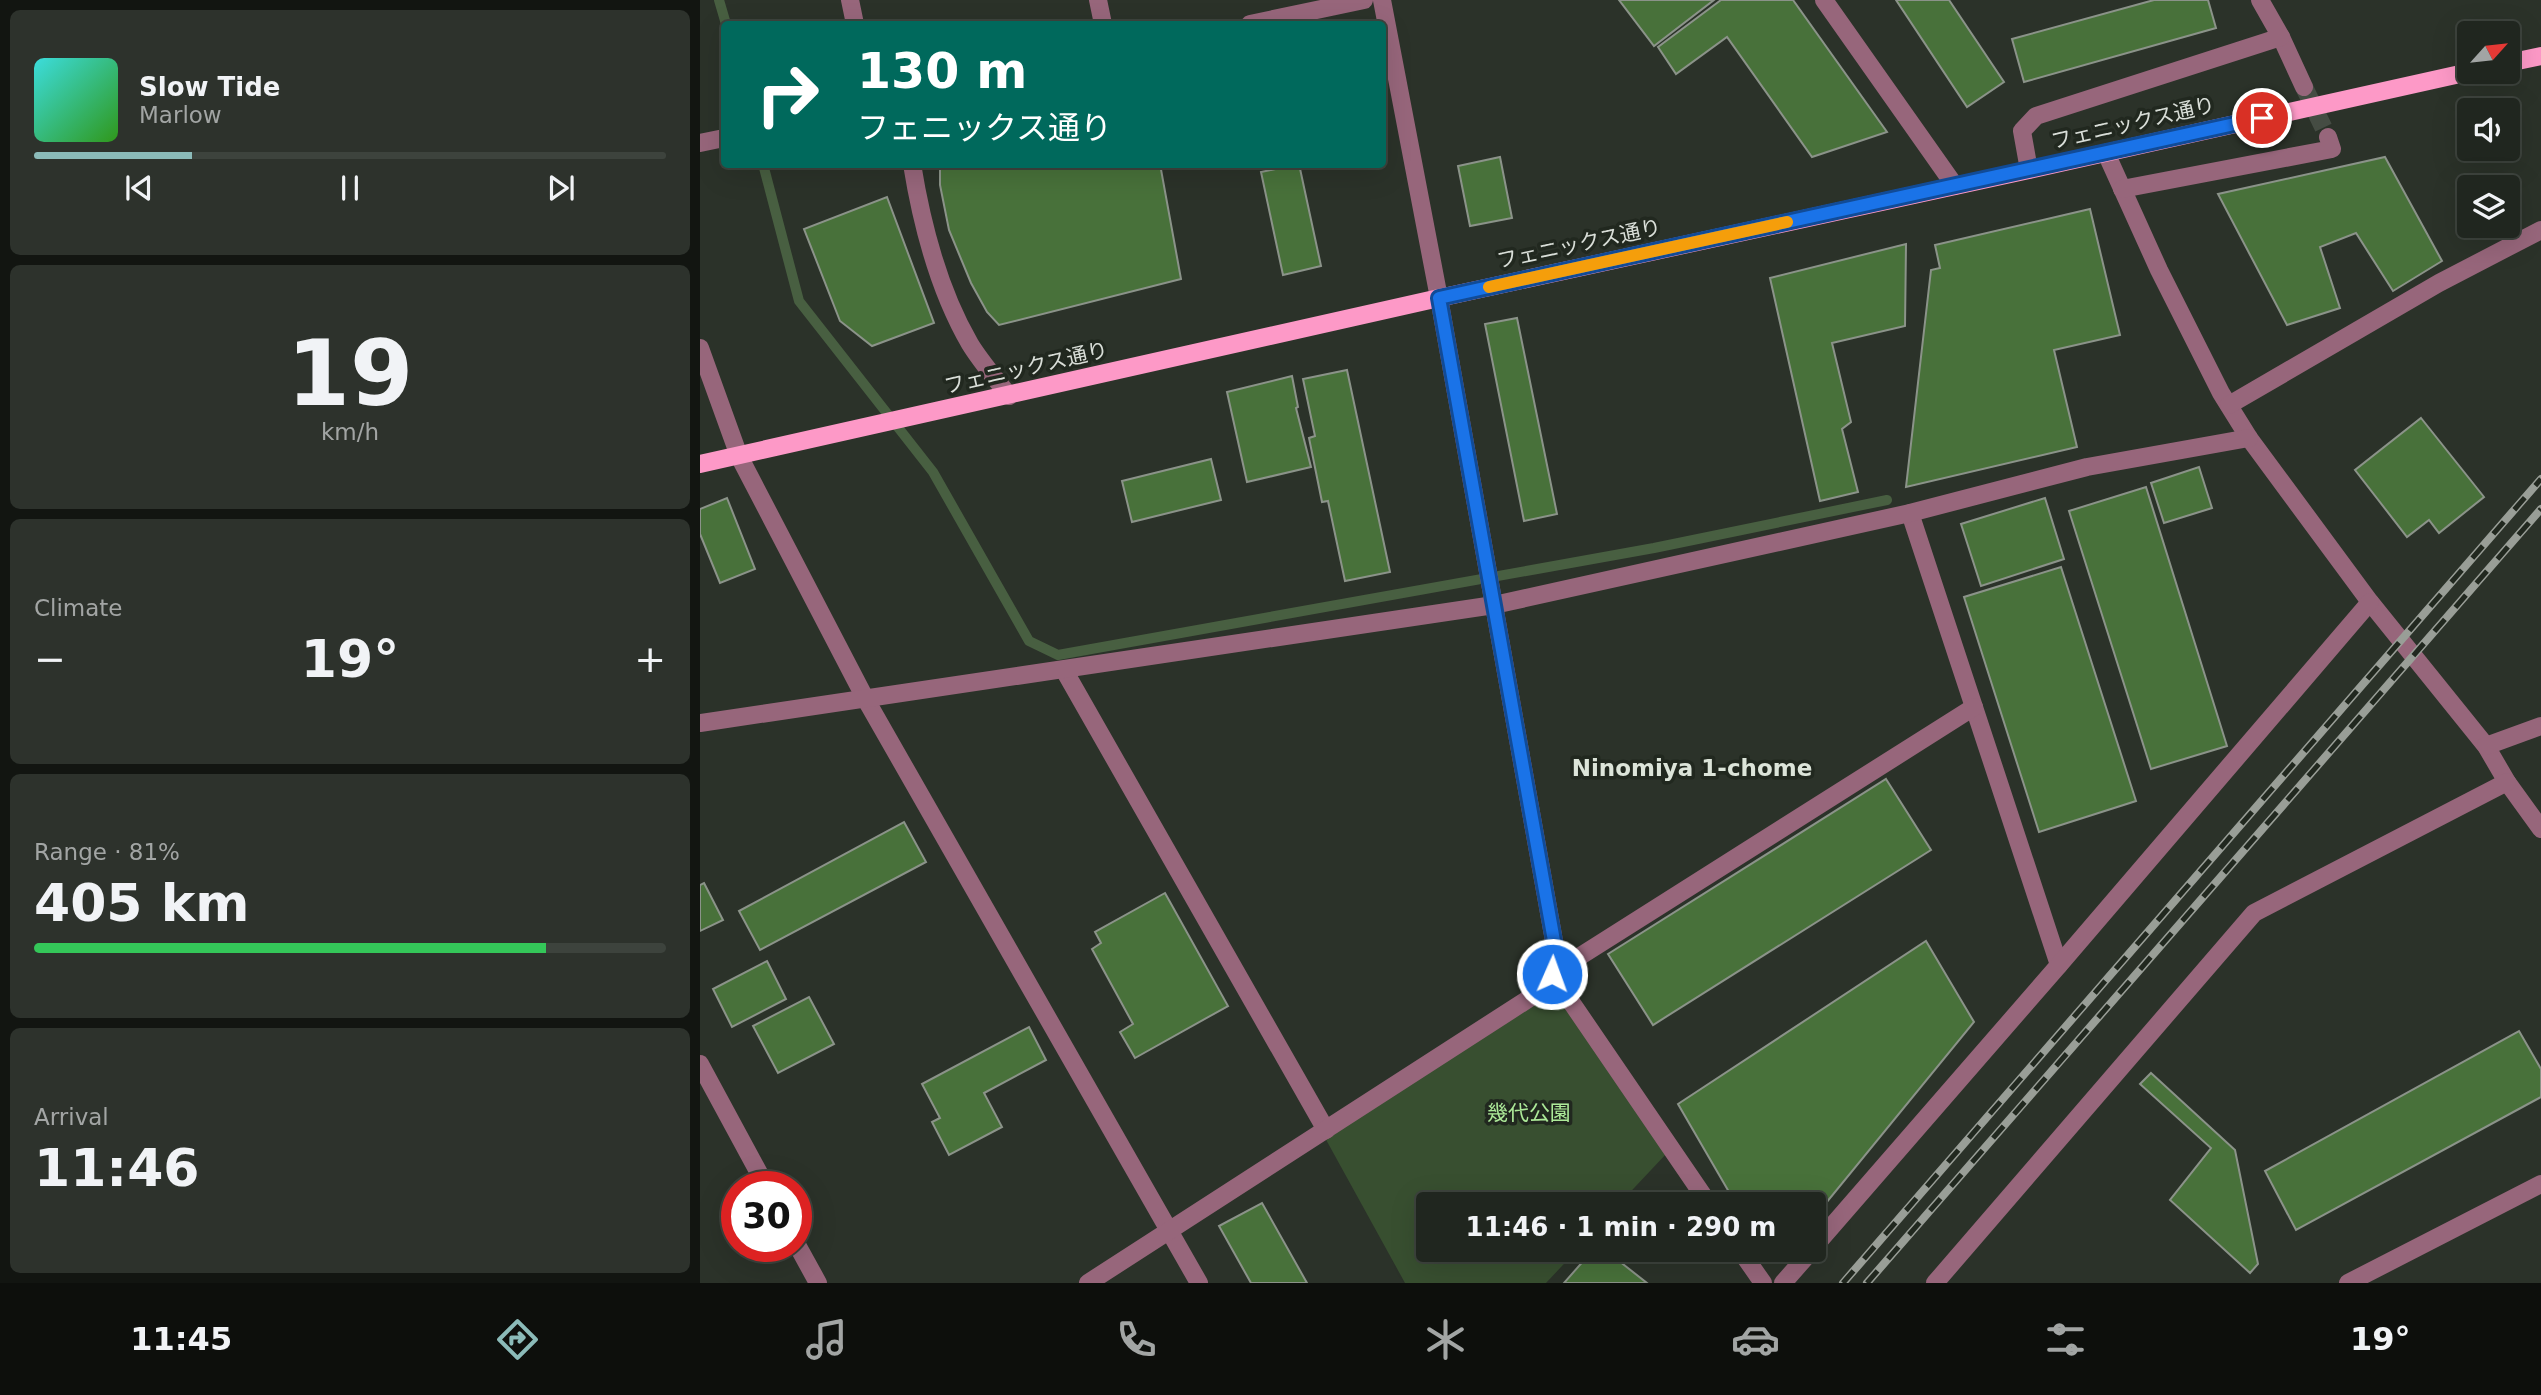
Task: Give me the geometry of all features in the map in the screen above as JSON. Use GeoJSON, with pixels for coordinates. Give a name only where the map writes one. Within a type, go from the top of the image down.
{"type":"FeatureCollection","features":[{"type":"Feature","properties":{"kind":"main road"},"geometry":{"type":"LineString","coordinates":[[2520,60],[2541,55]]}},
{"type":"Feature","properties":{"kind":"main road","name":"フェニックス通り"},"geometry":{"type":"LineString","coordinates":[[700,464],[1439,298],[2457,75]]}},
{"type":"Feature","properties":{"kind":"street"},"geometry":{"type":"LineString","coordinates":[[850,0],[854,21]]}},
{"type":"Feature","properties":{"kind":"street"},"geometry":{"type":"LineString","coordinates":[[1098,0],[1102,21]]}},
{"type":"Feature","properties":{"kind":"street"},"geometry":{"type":"LineString","coordinates":[[1264,21],[1364,0]]}},
{"type":"Feature","properties":{"kind":"street"},"geometry":{"type":"LineString","coordinates":[[1382,0],[1439,298],[1556,952],[1552,974],[1701,1192]]}},
{"type":"Feature","properties":{"kind":"street"},"geometry":{"type":"LineString","coordinates":[[1824,0],[1955,186]]}},
{"type":"Feature","properties":{"kind":"street"},"geometry":{"type":"LineString","coordinates":[[2260,0],[2304,87]]}},
{"type":"Feature","properties":{"kind":"street"},"geometry":{"type":"LineString","coordinates":[[2029,170],[2022,131],[2036,116],[2280,37]]}},
{"type":"Feature","properties":{"kind":"street"},"geometry":{"type":"LineString","coordinates":[[2122,188],[2332,149],[2328,137]]}},
{"type":"Feature","properties":{"kind":"street"},"geometry":{"type":"LineString","coordinates":[[700,143],[721,139]]}},
{"type":"Feature","properties":{"kind":"street"},"geometry":{"type":"LineString","coordinates":[[2106,153],[2159,270],[2249,438],[2370,601],[2486,746],[2507,782],[2541,829]]}},
{"type":"Feature","properties":{"kind":"street"},"geometry":{"type":"LineString","coordinates":[[913,168],[917,196],[940,282],[971,345],[1009,396]]}},
{"type":"Feature","properties":{"kind":"street"},"geometry":{"type":"LineString","coordinates":[[2229,405],[2439,283],[2541,230]]}},
{"type":"Feature","properties":{"kind":"street"},"geometry":{"type":"LineString","coordinates":[[700,348],[739,456],[865,698],[1199,1283]]}},
{"type":"Feature","properties":{"kind":"street"},"geometry":{"type":"LineString","coordinates":[[700,723],[1493,605],[1910,513],[2087,467],[2249,438]]}},
{"type":"Feature","properties":{"kind":"street"},"geometry":{"type":"LineString","coordinates":[[1910,513],[2059,965]]}},
{"type":"Feature","properties":{"kind":"street"},"geometry":{"type":"LineString","coordinates":[[1826,1233],[2370,601]]}},
{"type":"Feature","properties":{"kind":"street"},"geometry":{"type":"LineString","coordinates":[[1064,670],[1326,1130]]}},
{"type":"Feature","properties":{"kind":"street"},"geometry":{"type":"LineString","coordinates":[[1088,1283],[1539,992],[1552,974],[1974,707]]}},
{"type":"Feature","properties":{"kind":"street"},"geometry":{"type":"LineString","coordinates":[[2486,746],[2541,726]]}},
{"type":"Feature","properties":{"kind":"street"},"geometry":{"type":"LineString","coordinates":[[1935,1283],[2254,913],[2507,782]]}},
{"type":"Feature","properties":{"kind":"street"},"geometry":{"type":"LineString","coordinates":[[700,1063],[758,1171]]}},
{"type":"Feature","properties":{"kind":"street"},"geometry":{"type":"LineString","coordinates":[[2348,1283],[2541,1184]]}},
{"type":"Feature","properties":{"kind":"street"},"geometry":{"type":"LineString","coordinates":[[806,1262],[818,1283]]}},
{"type":"Feature","properties":{"kind":"street"},"geometry":{"type":"LineString","coordinates":[[1748,1262],[1763,1283]]}},
{"type":"Feature","properties":{"kind":"street"},"geometry":{"type":"LineString","coordinates":[[1783,1283],[1801,1262]]}},
{"type":"Feature","properties":{"kind":"green space","name":"幾代公園"},"geometry":{"type":"Polygon","coordinates":[[[1553,990],[1667,1153],[1630,1192],[1416,1192],[1416,1262],[1566,1262],[1546,1283],[1405,1283],[1324,1136],[1553,990]]]}},
{"type":"Feature","properties":{"kind":"building"},"geometry":{"type":"Polygon","coordinates":[[[1619,0],[1714,0],[1654,46],[1619,0]]]}},
{"type":"Feature","properties":{"kind":"building"},"geometry":{"type":"Polygon","coordinates":[[[1721,0],[1793,0],[1887,132],[1812,157],[1727,37],[1676,74],[1658,47],[1721,0]]]}},
{"type":"Feature","properties":{"kind":"building"},"geometry":{"type":"Polygon","coordinates":[[[1896,0],[1949,0],[2004,82],[1967,107],[1896,0]]]}},
{"type":"Feature","properties":{"kind":"building"},"geometry":{"type":"Polygon","coordinates":[[[2154,0],[2208,0],[2216,28],[2024,82],[2012,39],[2154,0]]]}},
{"type":"Feature","properties":{"kind":"building"},"geometry":{"type":"Polygon","coordinates":[[[1500,157],[1512,218],[1470,226],[1458,166],[1500,157]]]}},
{"type":"Feature","properties":{"kind":"building"},"geometry":{"type":"Polygon","coordinates":[[[2385,157],[2442,261],[2393,291],[2356,233],[2320,247],[2340,308],[2287,325],[2218,194],[2385,157]]]}},
{"type":"Feature","properties":{"kind":"building"},"geometry":{"type":"Polygon","coordinates":[[[940,168],[1161,168],[1181,279],[999,325],[987,312],[971,283],[949,230],[940,185],[940,168]]]}},
{"type":"Feature","properties":{"kind":"building"},"geometry":{"type":"Polygon","coordinates":[[[1300,168],[1321,266],[1283,275],[1261,172],[1300,168]]]}},
{"type":"Feature","properties":{"kind":"building"},"geometry":{"type":"Polygon","coordinates":[[[887,197],[934,323],[872,346],[840,321],[804,229],[887,197]]]}},
{"type":"Feature","properties":{"kind":"building"},"geometry":{"type":"Polygon","coordinates":[[[2090,209],[2120,335],[2054,350],[2077,447],[1906,487],[1931,270],[1940,268],[1935,245],[2090,209]]]}},
{"type":"Feature","properties":{"kind":"building"},"geometry":{"type":"Polygon","coordinates":[[[1906,244],[1905,326],[1832,343],[1851,422],[1842,429],[1858,492],[1820,501],[1770,278],[1906,244]]]}},
{"type":"Feature","properties":{"kind":"building"},"geometry":{"type":"Polygon","coordinates":[[[1517,318],[1557,514],[1524,521],[1485,324],[1517,318]]]}},
{"type":"Feature","properties":{"kind":"building"},"geometry":{"type":"Polygon","coordinates":[[[1347,370],[1390,572],[1345,581],[1328,501],[1322,502],[1309,438],[1315,436],[1303,379],[1347,370]]]}},
{"type":"Feature","properties":{"kind":"building"},"geometry":{"type":"Polygon","coordinates":[[[1292,376],[1298,407],[1296,408],[1311,467],[1247,482],[1227,392],[1292,376]]]}},
{"type":"Feature","properties":{"kind":"building"},"geometry":{"type":"Polygon","coordinates":[[[2421,418],[2484,497],[2439,533],[2429,520],[2407,537],[2355,470],[2421,418]]]}},
{"type":"Feature","properties":{"kind":"building"},"geometry":{"type":"Polygon","coordinates":[[[1211,459],[1221,500],[1132,522],[1122,481],[1211,459]]]}},
{"type":"Feature","properties":{"kind":"building"},"geometry":{"type":"Polygon","coordinates":[[[2199,467],[2212,508],[2164,523],[2151,483],[2199,467]]]}},
{"type":"Feature","properties":{"kind":"building"},"geometry":{"type":"Polygon","coordinates":[[[2146,487],[2227,746],[2151,769],[2069,511],[2146,487]]]}},
{"type":"Feature","properties":{"kind":"building"},"geometry":{"type":"Polygon","coordinates":[[[727,498],[755,569],[720,583],[700,534],[700,509],[727,498]]]}},
{"type":"Feature","properties":{"kind":"building"},"geometry":{"type":"Polygon","coordinates":[[[2045,498],[2064,559],[1981,586],[1961,524],[2045,498]]]}},
{"type":"Feature","properties":{"kind":"building"},"geometry":{"type":"Polygon","coordinates":[[[2061,567],[2136,801],[2039,832],[1964,597],[2061,567]]]}},
{"type":"Feature","properties":{"kind":"building"},"geometry":{"type":"Polygon","coordinates":[[[1886,779],[1931,850],[1653,1025],[1608,954],[1886,779]]]}},
{"type":"Feature","properties":{"kind":"building"},"geometry":{"type":"Polygon","coordinates":[[[904,822],[926,862],[760,950],[739,911],[904,822]]]}},
{"type":"Feature","properties":{"kind":"building"},"geometry":{"type":"Polygon","coordinates":[[[704,883],[723,920],[700,931],[700,885],[704,883]]]}},
{"type":"Feature","properties":{"kind":"building"},"geometry":{"type":"Polygon","coordinates":[[[1165,893],[1228,1006],[1135,1058],[1120,1032],[1133,1024],[1092,949],[1101,943],[1095,932],[1165,893]]]}},
{"type":"Feature","properties":{"kind":"building"},"geometry":{"type":"Polygon","coordinates":[[[1926,941],[1974,1022],[1826,1203],[1826,1192],[1729,1192],[1678,1104],[1926,941]]]}},
{"type":"Feature","properties":{"kind":"building"},"geometry":{"type":"Polygon","coordinates":[[[767,961],[786,999],[732,1027],[713,989],[767,961]]]}},
{"type":"Feature","properties":{"kind":"building"},"geometry":{"type":"Polygon","coordinates":[[[809,997],[834,1044],[778,1073],[753,1026],[809,997]]]}},
{"type":"Feature","properties":{"kind":"building"},"geometry":{"type":"Polygon","coordinates":[[[1029,1027],[1046,1060],[984,1093],[1002,1127],[949,1155],[932,1122],[940,1118],[922,1084],[1029,1027]]]}},
{"type":"Feature","properties":{"kind":"building"},"geometry":{"type":"Polygon","coordinates":[[[2519,1031],[2541,1069],[2541,1097],[2296,1230],[2265,1171],[2519,1031]]]}},
{"type":"Feature","properties":{"kind":"building"},"geometry":{"type":"Polygon","coordinates":[[[2151,1073],[2235,1150],[2258,1264],[2250,1273],[2170,1200],[2211,1148],[2140,1084],[2151,1073]]]}},
{"type":"Feature","properties":{"kind":"building"},"geometry":{"type":"Polygon","coordinates":[[[1262,1203],[1307,1283],[1251,1283],[1219,1226],[1262,1203]]]}},
{"type":"Feature","properties":{"kind":"building"},"geometry":{"type":"Polygon","coordinates":[[[1582,1262],[1620,1262],[1647,1283],[1564,1283],[1582,1262]]]}},
{"type":"Feature","properties":{"kind":"waterway"},"geometry":{"type":"LineString","coordinates":[[719,0],[725,21]]}},
{"type":"Feature","properties":{"kind":"waterway"},"geometry":{"type":"LineString","coordinates":[[764,168],[799,301],[933,472],[1029,641],[1058,655],[1654,548],[1887,500]]}},
{"type":"Feature","properties":{"kind":"tunnel"},"geometry":{"type":"LineString","coordinates":[[2304,87],[2328,137]]}},
{"type":"Feature","properties":{"kind":"railway"},"geometry":{"type":"LineString","coordinates":[[1843,1283],[2541,479]]}},
{"type":"Feature","properties":{"kind":"railway"},"geometry":{"type":"LineString","coordinates":[[1867,1283],[2541,509]]}},
{"type":"Feature","properties":{"kind":"slow traffic"},"geometry":{"type":"LineString","coordinates":[[1489,287],[1787,222]]}},
{"type":"Feature","properties":{"kind":"district","name":"Ninomiya 1-chome"},"geometry":{"type":"Point","coordinates":[1692,768]}},
{"type":"Feature","properties":{"kind":"route"},"geometry":{"type":"LineString","coordinates":[[1552,974],[1556,952],[1439,298],[2262,118]]}}]}
